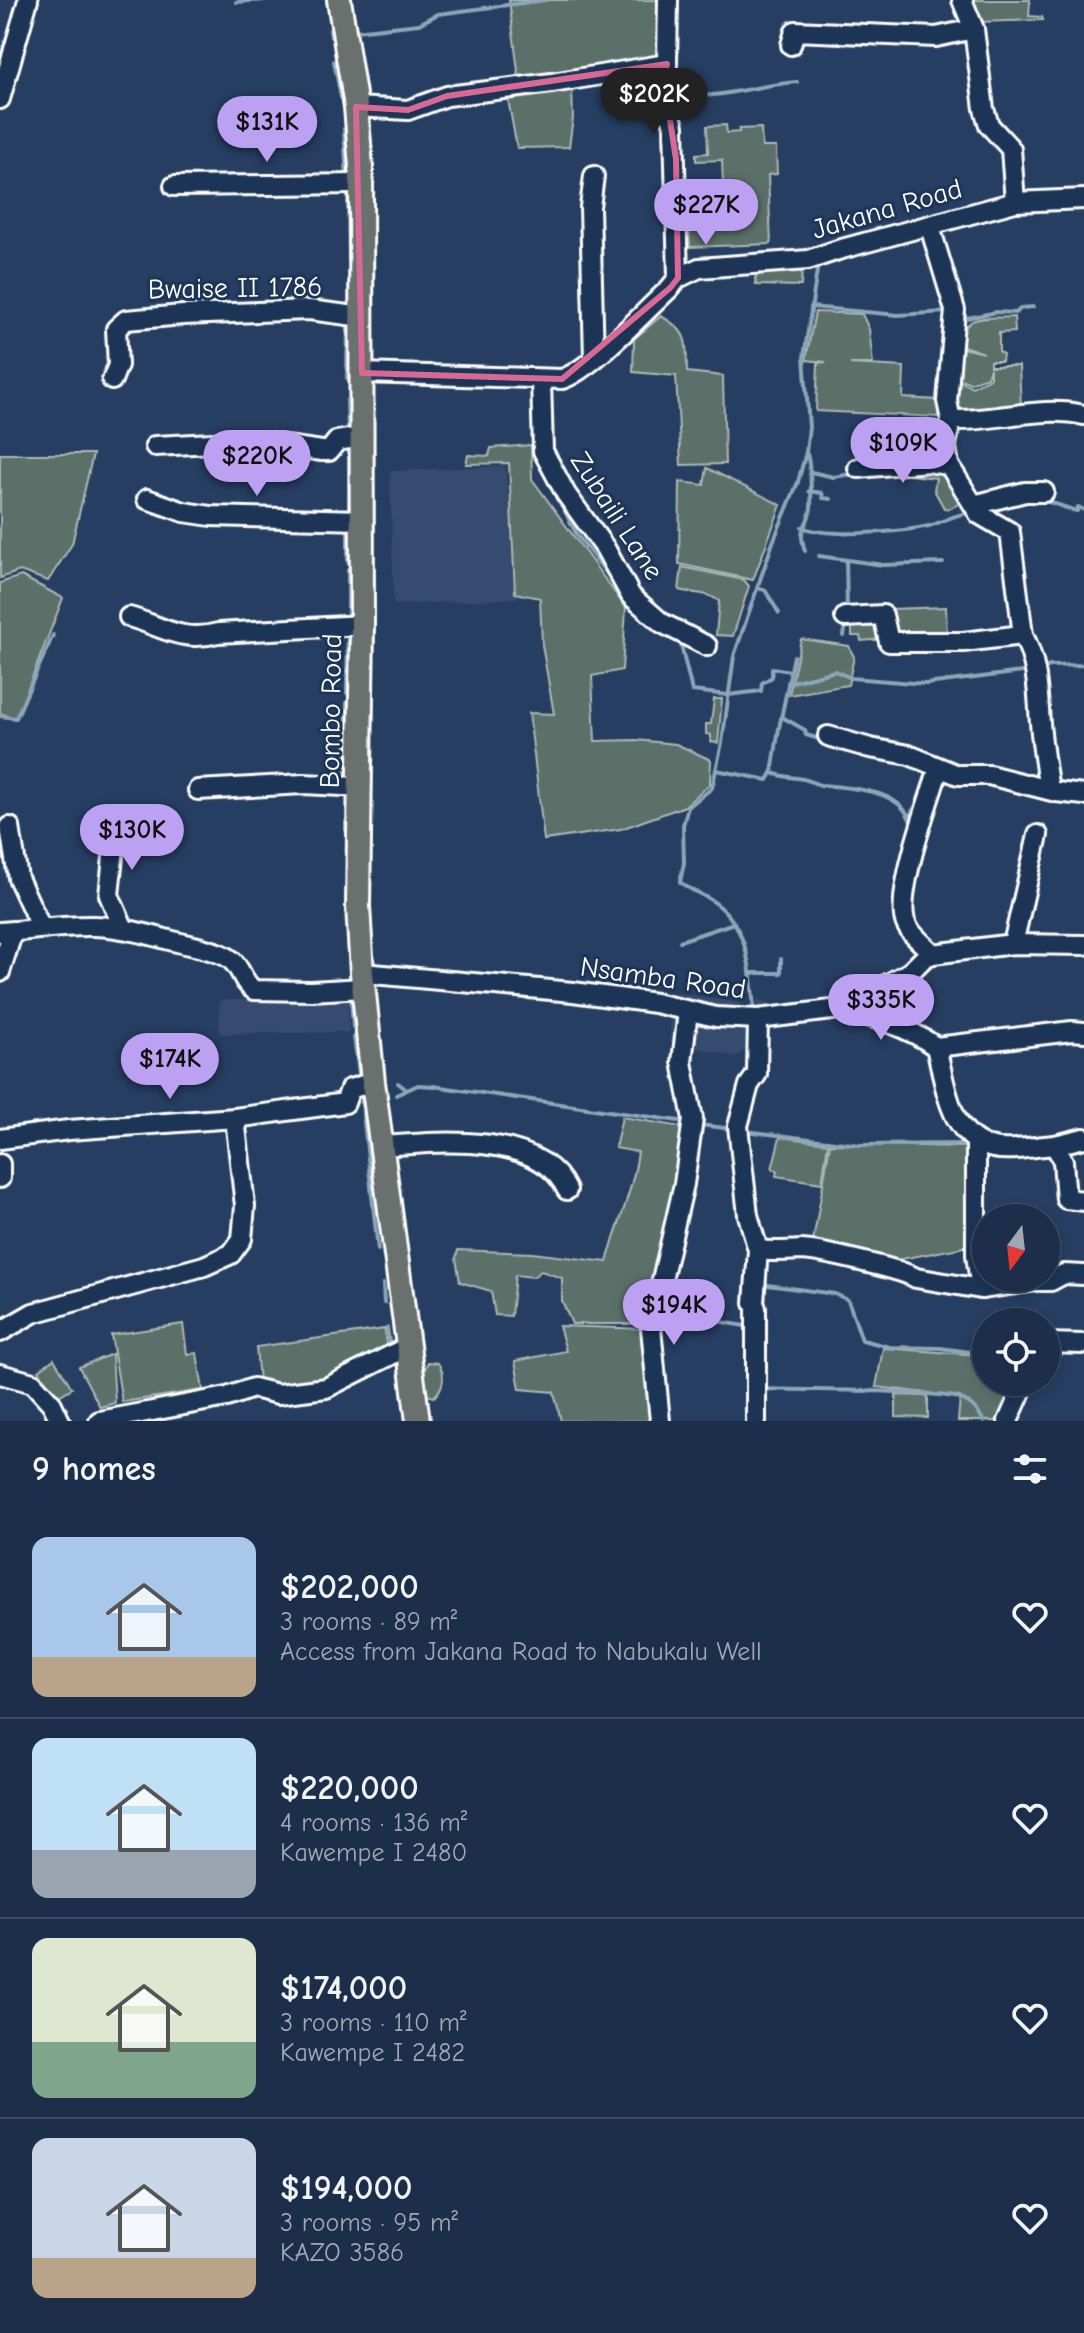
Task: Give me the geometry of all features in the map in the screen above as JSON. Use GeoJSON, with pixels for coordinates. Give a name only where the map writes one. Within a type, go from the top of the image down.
{"type":"FeatureCollection","features":[{"type":"Feature","properties":{"kind":"main road","name":"Bombo Road"},"geometry":{"type":"LineString","coordinates":[[339,0],[356,107],[361,184],[362,625],[358,906],[362,981],[418,1421]]}},
{"type":"Feature","properties":{"kind":"street"},"geometry":{"type":"LineString","coordinates":[[0,99],[4,74],[28,0]]}},
{"type":"Feature","properties":{"kind":"street"},"geometry":{"type":"LineString","coordinates":[[668,0],[667,64],[658,93],[667,101],[674,126],[678,278]]}},
{"type":"Feature","properties":{"kind":"street"},"geometry":{"type":"LineString","coordinates":[[962,0],[974,29],[984,109],[989,125],[1011,149],[1015,202]]}},
{"type":"Feature","properties":{"kind":"street"},"geometry":{"type":"LineString","coordinates":[[793,38],[936,37],[974,29]]}},
{"type":"Feature","properties":{"kind":"street"},"geometry":{"type":"LineString","coordinates":[[356,107],[408,110],[447,96],[667,64]]}},
{"type":"Feature","properties":{"kind":"street"},"geometry":{"type":"LineString","coordinates":[[594,176],[590,207],[594,358]]}},
{"type":"Feature","properties":{"kind":"street"},"geometry":{"type":"LineString","coordinates":[[174,186],[361,184]]}},
{"type":"Feature","properties":{"kind":"street","name":"Jakana Road"},"geometry":{"type":"LineString","coordinates":[[362,373],[514,376],[541,380],[571,376],[678,278],[699,268],[808,260],[1015,202],[1084,199]]}},
{"type":"Feature","properties":{"kind":"street"},"geometry":{"type":"LineString","coordinates":[[930,227],[955,310],[947,401],[951,420],[946,446],[949,465],[988,521],[1010,532],[1026,641],[1040,699],[1049,789]]}},
{"type":"Feature","properties":{"kind":"street","name":"Bwaise II 1786"},"geometry":{"type":"LineString","coordinates":[[112,380],[118,365],[116,329],[126,320],[309,310],[363,317]]}},
{"type":"Feature","properties":{"kind":"street","name":"Zubaili Lane"},"geometry":{"type":"LineString","coordinates":[[541,380],[543,451],[574,508],[605,548],[631,596],[662,623],[707,646]]}},
{"type":"Feature","properties":{"kind":"street"},"geometry":{"type":"LineString","coordinates":[[951,420],[987,420],[1011,414],[1072,412],[1084,415]]}},
{"type":"Feature","properties":{"kind":"street"},"geometry":{"type":"LineString","coordinates":[[155,446],[251,441],[329,451],[337,441],[361,437]]}},
{"type":"Feature","properties":{"kind":"street"},"geometry":{"type":"LineString","coordinates":[[858,468],[928,462],[949,465]]}},
{"type":"Feature","properties":{"kind":"street"},"geometry":{"type":"LineString","coordinates":[[974,505],[1025,492],[1044,492]]}},
{"type":"Feature","properties":{"kind":"street"},"geometry":{"type":"LineString","coordinates":[[147,499],[184,512],[211,516],[362,520]]}},
{"type":"Feature","properties":{"kind":"street"},"geometry":{"type":"LineString","coordinates":[[845,617],[883,615],[889,642],[1026,641]]}},
{"type":"Feature","properties":{"kind":"street"},"geometry":{"type":"LineString","coordinates":[[129,617],[172,634],[202,638],[218,633],[362,625]]}},
{"type":"Feature","properties":{"kind":"street"},"geometry":{"type":"LineString","coordinates":[[828,736],[909,755],[958,775],[989,775],[1084,795]]}},
{"type":"Feature","properties":{"kind":"street"},"geometry":{"type":"LineString","coordinates":[[933,954],[905,923],[904,910],[915,845],[939,768]]}},
{"type":"Feature","properties":{"kind":"street"},"geometry":{"type":"LineString","coordinates":[[198,790],[304,784],[361,787]]}},
{"type":"Feature","properties":{"kind":"street"},"geometry":{"type":"LineString","coordinates":[[0,972],[7,932],[95,926],[124,929],[109,895],[117,819]]}},
{"type":"Feature","properties":{"kind":"street"},"geometry":{"type":"LineString","coordinates":[[10,827],[18,878],[41,928]]}},
{"type":"Feature","properties":{"kind":"street"},"geometry":{"type":"LineString","coordinates":[[1013,944],[1038,835]]}},
{"type":"Feature","properties":{"kind":"street","name":"Nsamba Road"},"geometry":{"type":"LineString","coordinates":[[124,929],[193,945],[228,957],[235,963],[247,985],[254,990],[362,981],[573,992],[716,1017],[758,1019],[840,1009],[910,972],[925,957],[933,954],[1013,944],[1084,945]]}},
{"type":"Feature","properties":{"kind":"street"},"geometry":{"type":"LineString","coordinates":[[840,1009],[870,1016],[918,1034],[936,1047],[953,1116],[976,1142],[994,1148],[1055,1145],[1084,1138]]}},
{"type":"Feature","properties":{"kind":"street"},"geometry":{"type":"LineString","coordinates":[[660,1421],[651,1328],[684,1184],[692,1123],[682,1062],[688,1011]]}},
{"type":"Feature","properties":{"kind":"street"},"geometry":{"type":"LineString","coordinates":[[756,1421],[754,1303],[758,1250],[748,1215],[738,1126],[749,1085],[757,1074],[758,1019]]}},
{"type":"Feature","properties":{"kind":"street"},"geometry":{"type":"LineString","coordinates":[[936,1047],[1084,1032]]}},
{"type":"Feature","properties":{"kind":"street"},"geometry":{"type":"LineString","coordinates":[[0,1139],[69,1130],[235,1118],[348,1096],[373,1082]]}},
{"type":"Feature","properties":{"kind":"street"},"geometry":{"type":"LineString","coordinates":[[0,1332],[33,1313],[204,1266],[231,1254],[242,1239],[245,1206],[235,1118]]}},
{"type":"Feature","properties":{"kind":"street"},"geometry":{"type":"LineString","coordinates":[[382,1146],[434,1142],[496,1145],[543,1162],[560,1177],[567,1190]]}},
{"type":"Feature","properties":{"kind":"street"},"geometry":{"type":"LineString","coordinates":[[976,1142],[976,1204]]}},
{"type":"Feature","properties":{"kind":"street"},"geometry":{"type":"LineString","coordinates":[[1055,1145],[1063,1161],[1066,1199],[1084,1201]]}},
{"type":"Feature","properties":{"kind":"street"},"geometry":{"type":"LineString","coordinates":[[0,1164],[0,1178]]}},
{"type":"Feature","properties":{"kind":"street"},"geometry":{"type":"LineString","coordinates":[[758,1250],[788,1253],[803,1250],[888,1267],[908,1272],[916,1278],[972,1287]]}},
{"type":"Feature","properties":{"kind":"street"},"geometry":{"type":"LineString","coordinates":[[1060,1276],[1084,1275]]}},
{"type":"Feature","properties":{"kind":"street"},"geometry":{"type":"LineString","coordinates":[[1060,1343],[1084,1344]]}},
{"type":"Feature","properties":{"kind":"street"},"geometry":{"type":"LineString","coordinates":[[99,1421],[150,1416],[253,1388],[278,1394],[326,1388],[409,1346]]}},
{"type":"Feature","properties":{"kind":"street"},"geometry":{"type":"LineString","coordinates":[[0,1374],[33,1383],[52,1404],[60,1421]]}},
{"type":"Feature","properties":{"kind":"street"},"geometry":{"type":"LineString","coordinates":[[1008,1421],[1019,1396]]}},
{"type":"Feature","properties":{"kind":"highlighted area"},"geometry":{"type":"Polygon","coordinates":[[[667,64],[658,93],[667,101],[676,159],[678,278],[670,288],[562,379],[362,373],[356,107],[408,110],[447,96],[667,64]]]}},
{"type":"Feature","properties":{"kind":"shaded area"},"geometry":{"type":"Polygon","coordinates":[[[505,466],[518,598],[394,605],[390,471],[505,466]]]}},
{"type":"Feature","properties":{"kind":"shaded area"},"geometry":{"type":"Polygon","coordinates":[[[677,993],[737,1002],[747,1010],[757,1006],[757,1000],[783,1006],[786,1013],[762,1024],[762,1035],[736,1057],[693,1047],[691,1066],[677,1063],[670,1036],[677,993]]]}},
{"type":"Feature","properties":{"kind":"shaded area"},"geometry":{"type":"Polygon","coordinates":[[[348,998],[349,1032],[220,1034],[219,1000],[348,998]]]}},
{"type":"Feature","properties":{"kind":"green space"},"geometry":{"type":"Polygon","coordinates":[[[509,0],[662,0],[660,57],[519,79],[509,0]]]}},
{"type":"Feature","properties":{"kind":"green space"},"geometry":{"type":"Polygon","coordinates":[[[967,0],[1030,0],[1029,16],[1042,17],[1043,20],[976,22],[967,0]]]}},
{"type":"Feature","properties":{"kind":"green space"},"geometry":{"type":"Polygon","coordinates":[[[572,86],[573,118],[569,147],[517,148],[507,94],[572,86]]]}},
{"type":"Feature","properties":{"kind":"green space"},"geometry":{"type":"Polygon","coordinates":[[[726,125],[727,133],[761,128],[762,147],[776,147],[777,174],[768,175],[771,244],[690,247],[688,204],[707,203],[707,188],[723,187],[722,160],[696,161],[696,154],[708,153],[707,126],[726,125]]]}},
{"type":"Feature","properties":{"kind":"green space"},"geometry":{"type":"Polygon","coordinates":[[[802,270],[801,286],[756,285],[755,278],[761,273],[802,270]]]}},
{"type":"Feature","properties":{"kind":"green space"},"geometry":{"type":"Polygon","coordinates":[[[815,312],[862,314],[869,329],[873,364],[850,364],[904,367],[903,398],[939,400],[938,417],[816,411],[818,363],[826,362],[806,360],[815,312]]]}},
{"type":"Feature","properties":{"kind":"green space"},"geometry":{"type":"Polygon","coordinates":[[[661,316],[682,333],[687,353],[687,372],[723,376],[725,464],[681,465],[676,376],[633,372],[634,339],[661,316]]]}},
{"type":"Feature","properties":{"kind":"green space"},"geometry":{"type":"Polygon","coordinates":[[[1014,317],[1015,332],[999,333],[1002,361],[990,361],[990,366],[1019,366],[1021,408],[961,416],[954,378],[972,387],[990,378],[990,368],[987,377],[970,383],[952,375],[958,347],[984,353],[960,345],[962,334],[971,322],[978,319],[1014,317]]]}},
{"type":"Feature","properties":{"kind":"green space"},"geometry":{"type":"Polygon","coordinates":[[[531,445],[532,479],[626,608],[622,670],[592,676],[595,741],[636,740],[676,744],[711,760],[710,784],[685,806],[621,829],[544,840],[529,713],[554,714],[542,645],[540,598],[515,593],[509,463],[466,464],[468,455],[489,456],[491,448],[531,445]]]}},
{"type":"Feature","properties":{"kind":"green space"},"geometry":{"type":"Polygon","coordinates":[[[0,454],[93,454],[72,544],[48,581],[20,571],[0,578],[0,454]]]}},
{"type":"Feature","properties":{"kind":"green space"},"geometry":{"type":"Polygon","coordinates":[[[707,468],[781,505],[753,580],[679,564],[680,482],[704,485],[707,468]]]}},
{"type":"Feature","properties":{"kind":"green space"},"geometry":{"type":"Polygon","coordinates":[[[912,468],[949,468],[964,501],[949,509],[944,508],[934,490],[936,478],[909,475],[912,468]]]}},
{"type":"Feature","properties":{"kind":"green space"},"geometry":{"type":"Polygon","coordinates":[[[682,567],[744,580],[749,586],[733,636],[716,635],[719,601],[679,590],[682,567]]]}},
{"type":"Feature","properties":{"kind":"green space"},"geometry":{"type":"Polygon","coordinates":[[[21,576],[63,598],[16,719],[0,713],[0,583],[21,576]]]}},
{"type":"Feature","properties":{"kind":"green space"},"geometry":{"type":"Polygon","coordinates":[[[946,607],[947,637],[892,639],[891,609],[946,607]]]}},
{"type":"Feature","properties":{"kind":"green space"},"geometry":{"type":"Polygon","coordinates":[[[852,619],[882,619],[884,639],[861,641],[860,636],[852,636],[852,619]]]}},
{"type":"Feature","properties":{"kind":"green space"},"geometry":{"type":"Polygon","coordinates":[[[801,639],[849,646],[854,657],[848,685],[789,695],[801,639]]]}},
{"type":"Feature","properties":{"kind":"green space"},"geometry":{"type":"Polygon","coordinates":[[[714,699],[722,699],[718,743],[711,742],[711,735],[706,734],[706,724],[711,724],[714,699]]]}},
{"type":"Feature","properties":{"kind":"green space"},"geometry":{"type":"Polygon","coordinates":[[[622,1117],[688,1128],[645,1324],[572,1324],[562,1301],[562,1278],[541,1271],[533,1277],[515,1275],[511,1316],[495,1315],[491,1291],[460,1282],[456,1258],[458,1250],[532,1253],[607,1262],[629,1194],[638,1152],[615,1148],[622,1117]]]}},
{"type":"Feature","properties":{"kind":"green space"},"geometry":{"type":"Polygon","coordinates":[[[780,1137],[828,1143],[822,1183],[776,1176],[777,1170],[772,1169],[780,1137]]]}},
{"type":"Feature","properties":{"kind":"green space"},"geometry":{"type":"Polygon","coordinates":[[[830,1144],[969,1147],[970,1246],[881,1263],[812,1247],[830,1144]]]}},
{"type":"Feature","properties":{"kind":"green space"},"geometry":{"type":"Polygon","coordinates":[[[183,1324],[187,1354],[197,1353],[203,1390],[122,1402],[111,1335],[183,1324]]]}},
{"type":"Feature","properties":{"kind":"green space"},"geometry":{"type":"Polygon","coordinates":[[[559,1326],[647,1329],[656,1421],[561,1421],[554,1392],[520,1389],[515,1361],[566,1351],[559,1326]]]}},
{"type":"Feature","properties":{"kind":"green space"},"geometry":{"type":"Polygon","coordinates":[[[385,1329],[386,1347],[374,1358],[344,1375],[310,1384],[259,1382],[256,1347],[385,1329]]]}},
{"type":"Feature","properties":{"kind":"green space"},"geometry":{"type":"Polygon","coordinates":[[[883,1348],[972,1354],[972,1396],[1014,1396],[1010,1410],[998,1421],[958,1421],[960,1397],[876,1387],[883,1348]]]}},
{"type":"Feature","properties":{"kind":"green space"},"geometry":{"type":"Polygon","coordinates":[[[112,1354],[115,1403],[100,1407],[79,1367],[112,1354]]]}},
{"type":"Feature","properties":{"kind":"green space"},"geometry":{"type":"Polygon","coordinates":[[[54,1359],[72,1388],[54,1399],[39,1370],[54,1359]]]}},
{"type":"Feature","properties":{"kind":"green space"},"geometry":{"type":"Polygon","coordinates":[[[428,1362],[438,1363],[443,1376],[442,1385],[434,1397],[427,1395],[424,1371],[428,1362]]]}},
{"type":"Feature","properties":{"kind":"green space"},"geometry":{"type":"Polygon","coordinates":[[[896,1395],[928,1396],[928,1418],[896,1417],[896,1395]]]}},
{"type":"Feature","properties":{"kind":"waterway"},"geometry":{"type":"LineString","coordinates":[[236,2],[265,0]]}},
{"type":"Feature","properties":{"kind":"waterway"},"geometry":{"type":"LineString","coordinates":[[355,31],[419,24],[438,14],[546,0]]}},
{"type":"Feature","properties":{"kind":"waterway"},"geometry":{"type":"LineString","coordinates":[[0,58],[17,6]]}},
{"type":"Feature","properties":{"kind":"waterway"},"geometry":{"type":"LineString","coordinates":[[330,30],[331,37]]}},
{"type":"Feature","properties":{"kind":"waterway"},"geometry":{"type":"LineString","coordinates":[[334,61],[341,97]]}},
{"type":"Feature","properties":{"kind":"waterway"},"geometry":{"type":"LineString","coordinates":[[670,94],[718,95],[797,82]]}},
{"type":"Feature","properties":{"kind":"waterway"},"geometry":{"type":"LineString","coordinates":[[344,129],[347,179]]}},
{"type":"Feature","properties":{"kind":"waterway"},"geometry":{"type":"LineString","coordinates":[[348,191],[349,261]]}},
{"type":"Feature","properties":{"kind":"waterway"},"geometry":{"type":"LineString","coordinates":[[751,1012],[754,1010],[749,967],[736,927],[718,905],[680,882],[684,863],[683,825],[688,807],[712,788],[722,743],[734,656],[773,542],[798,482],[806,452],[809,427],[804,357],[818,264]]}},
{"type":"Feature","properties":{"kind":"waterway"},"geometry":{"type":"LineString","coordinates":[[811,307],[898,315],[946,312]]}},
{"type":"Feature","properties":{"kind":"waterway"},"geometry":{"type":"LineString","coordinates":[[961,323],[962,319],[997,312],[1016,313],[1021,308],[1033,307]]}},
{"type":"Feature","properties":{"kind":"waterway"},"geometry":{"type":"LineString","coordinates":[[347,378],[348,321]]}},
{"type":"Feature","properties":{"kind":"waterway"},"geometry":{"type":"LineString","coordinates":[[347,400],[348,432]]}},
{"type":"Feature","properties":{"kind":"waterway"},"geometry":{"type":"LineString","coordinates":[[349,445],[349,511]]}},
{"type":"Feature","properties":{"kind":"waterway"},"geometry":{"type":"LineString","coordinates":[[805,551],[802,534],[811,501],[807,454]]}},
{"type":"Feature","properties":{"kind":"waterway"},"geometry":{"type":"LineString","coordinates":[[542,466],[577,535],[615,584]]}},
{"type":"Feature","properties":{"kind":"waterway"},"geometry":{"type":"LineString","coordinates":[[811,472],[834,477],[857,473]]}},
{"type":"Feature","properties":{"kind":"waterway"},"geometry":{"type":"LineString","coordinates":[[809,491],[822,493],[823,498],[831,499]]}},
{"type":"Feature","properties":{"kind":"waterway"},"geometry":{"type":"LineString","coordinates":[[1040,499],[1073,510],[1077,511],[1078,507],[1084,510]]}},
{"type":"Feature","properties":{"kind":"waterway"},"geometry":{"type":"LineString","coordinates":[[802,527],[829,532],[884,532],[929,526],[971,513]]}},
{"type":"Feature","properties":{"kind":"waterway"},"geometry":{"type":"LineString","coordinates":[[348,525],[348,562]]}},
{"type":"Feature","properties":{"kind":"waterway"},"geometry":{"type":"LineString","coordinates":[[819,556],[883,565],[943,563]]}},
{"type":"Feature","properties":{"kind":"waterway"},"geometry":{"type":"LineString","coordinates":[[846,560],[847,610]]}},
{"type":"Feature","properties":{"kind":"waterway"},"geometry":{"type":"LineString","coordinates":[[348,570],[348,619]]}},
{"type":"Feature","properties":{"kind":"waterway"},"geometry":{"type":"LineString","coordinates":[[757,588],[765,590],[779,613]]}},
{"type":"Feature","properties":{"kind":"waterway"},"geometry":{"type":"LineString","coordinates":[[844,636],[846,623]]}},
{"type":"Feature","properties":{"kind":"waterway"},"geometry":{"type":"LineString","coordinates":[[347,693],[348,632]]}},
{"type":"Feature","properties":{"kind":"waterway"},"geometry":{"type":"LineString","coordinates":[[0,716],[16,718],[53,635]]}},
{"type":"Feature","properties":{"kind":"waterway"},"geometry":{"type":"LineString","coordinates":[[680,641],[692,691],[728,695],[761,691],[762,683],[772,677],[772,668],[790,671]]}},
{"type":"Feature","properties":{"kind":"waterway"},"geometry":{"type":"LineString","coordinates":[[794,656],[772,773],[821,785],[875,793],[899,804],[912,826]]}},
{"type":"Feature","properties":{"kind":"waterway"},"geometry":{"type":"LineString","coordinates":[[1039,670],[1050,666],[1084,665]]}},
{"type":"Feature","properties":{"kind":"waterway"},"geometry":{"type":"LineString","coordinates":[[788,683],[835,671],[851,678],[926,684],[1030,671]]}},
{"type":"Feature","properties":{"kind":"waterway"},"geometry":{"type":"LineString","coordinates":[[346,759],[347,703]]}},
{"type":"Feature","properties":{"kind":"waterway"},"geometry":{"type":"LineString","coordinates":[[782,717],[805,730],[806,735],[823,740]]}},
{"type":"Feature","properties":{"kind":"waterway"},"geometry":{"type":"LineString","coordinates":[[716,770],[768,780],[772,773]]}},
{"type":"Feature","properties":{"kind":"waterway"},"geometry":{"type":"LineString","coordinates":[[345,780],[346,771]]}},
{"type":"Feature","properties":{"kind":"waterway"},"geometry":{"type":"LineString","coordinates":[[910,815],[920,803]]}},
{"type":"Feature","properties":{"kind":"waterway"},"geometry":{"type":"LineString","coordinates":[[346,822],[346,830]]}},
{"type":"Feature","properties":{"kind":"waterway"},"geometry":{"type":"LineString","coordinates":[[680,941],[734,923]]}},
{"type":"Feature","properties":{"kind":"waterway"},"geometry":{"type":"LineString","coordinates":[[70,935],[113,936]]}},
{"type":"Feature","properties":{"kind":"waterway"},"geometry":{"type":"LineString","coordinates":[[1056,936],[1084,935]]}},
{"type":"Feature","properties":{"kind":"waterway"},"geometry":{"type":"LineString","coordinates":[[751,973],[781,973],[781,959]]}},
{"type":"Feature","properties":{"kind":"waterway"},"geometry":{"type":"LineString","coordinates":[[222,963],[238,984]]}},
{"type":"Feature","properties":{"kind":"waterway"},"geometry":{"type":"LineString","coordinates":[[432,971],[451,972]]}},
{"type":"Feature","properties":{"kind":"waterway"},"geometry":{"type":"LineString","coordinates":[[571,983],[601,987]]}},
{"type":"Feature","properties":{"kind":"waterway"},"geometry":{"type":"LineString","coordinates":[[351,996],[353,1027]]}},
{"type":"Feature","properties":{"kind":"waterway"},"geometry":{"type":"LineString","coordinates":[[262,999],[301,1000]]}},
{"type":"Feature","properties":{"kind":"waterway"},"geometry":{"type":"LineString","coordinates":[[354,1037],[359,1074]]}},
{"type":"Feature","properties":{"kind":"waterway"},"geometry":{"type":"LineString","coordinates":[[745,1078],[749,1055]]}},
{"type":"Feature","properties":{"kind":"waterway"},"geometry":{"type":"LineString","coordinates":[[398,1083],[407,1090],[418,1085],[433,1086],[686,1122]]}},
{"type":"Feature","properties":{"kind":"waterway"},"geometry":{"type":"LineString","coordinates":[[396,1095],[407,1090]]}},
{"type":"Feature","properties":{"kind":"waterway"},"geometry":{"type":"LineString","coordinates":[[357,1095],[361,1094],[378,1250]]}},
{"type":"Feature","properties":{"kind":"waterway"},"geometry":{"type":"LineString","coordinates":[[699,1125],[734,1129]]}},
{"type":"Feature","properties":{"kind":"waterway"},"geometry":{"type":"LineString","coordinates":[[745,1131],[860,1145],[961,1144]]}},
{"type":"Feature","properties":{"kind":"waterway"},"geometry":{"type":"LineString","coordinates":[[979,1133],[1005,1141]]}},
{"type":"Feature","properties":{"kind":"waterway"},"geometry":{"type":"LineString","coordinates":[[383,1284],[384,1303]]}},
{"type":"Feature","properties":{"kind":"waterway"},"geometry":{"type":"LineString","coordinates":[[760,1284],[835,1294],[848,1300],[862,1340],[890,1347],[972,1352]]}},
{"type":"Feature","properties":{"kind":"waterway"},"geometry":{"type":"LineString","coordinates":[[661,1306],[691,1314],[696,1305],[702,1307],[711,1320],[750,1327]]}},
{"type":"Feature","properties":{"kind":"waterway"},"geometry":{"type":"LineString","coordinates":[[387,1328],[389,1342]]}},
{"type":"Feature","properties":{"kind":"waterway"},"geometry":{"type":"LineString","coordinates":[[762,1389],[882,1391],[955,1397],[972,1406],[984,1421]]}}]}
